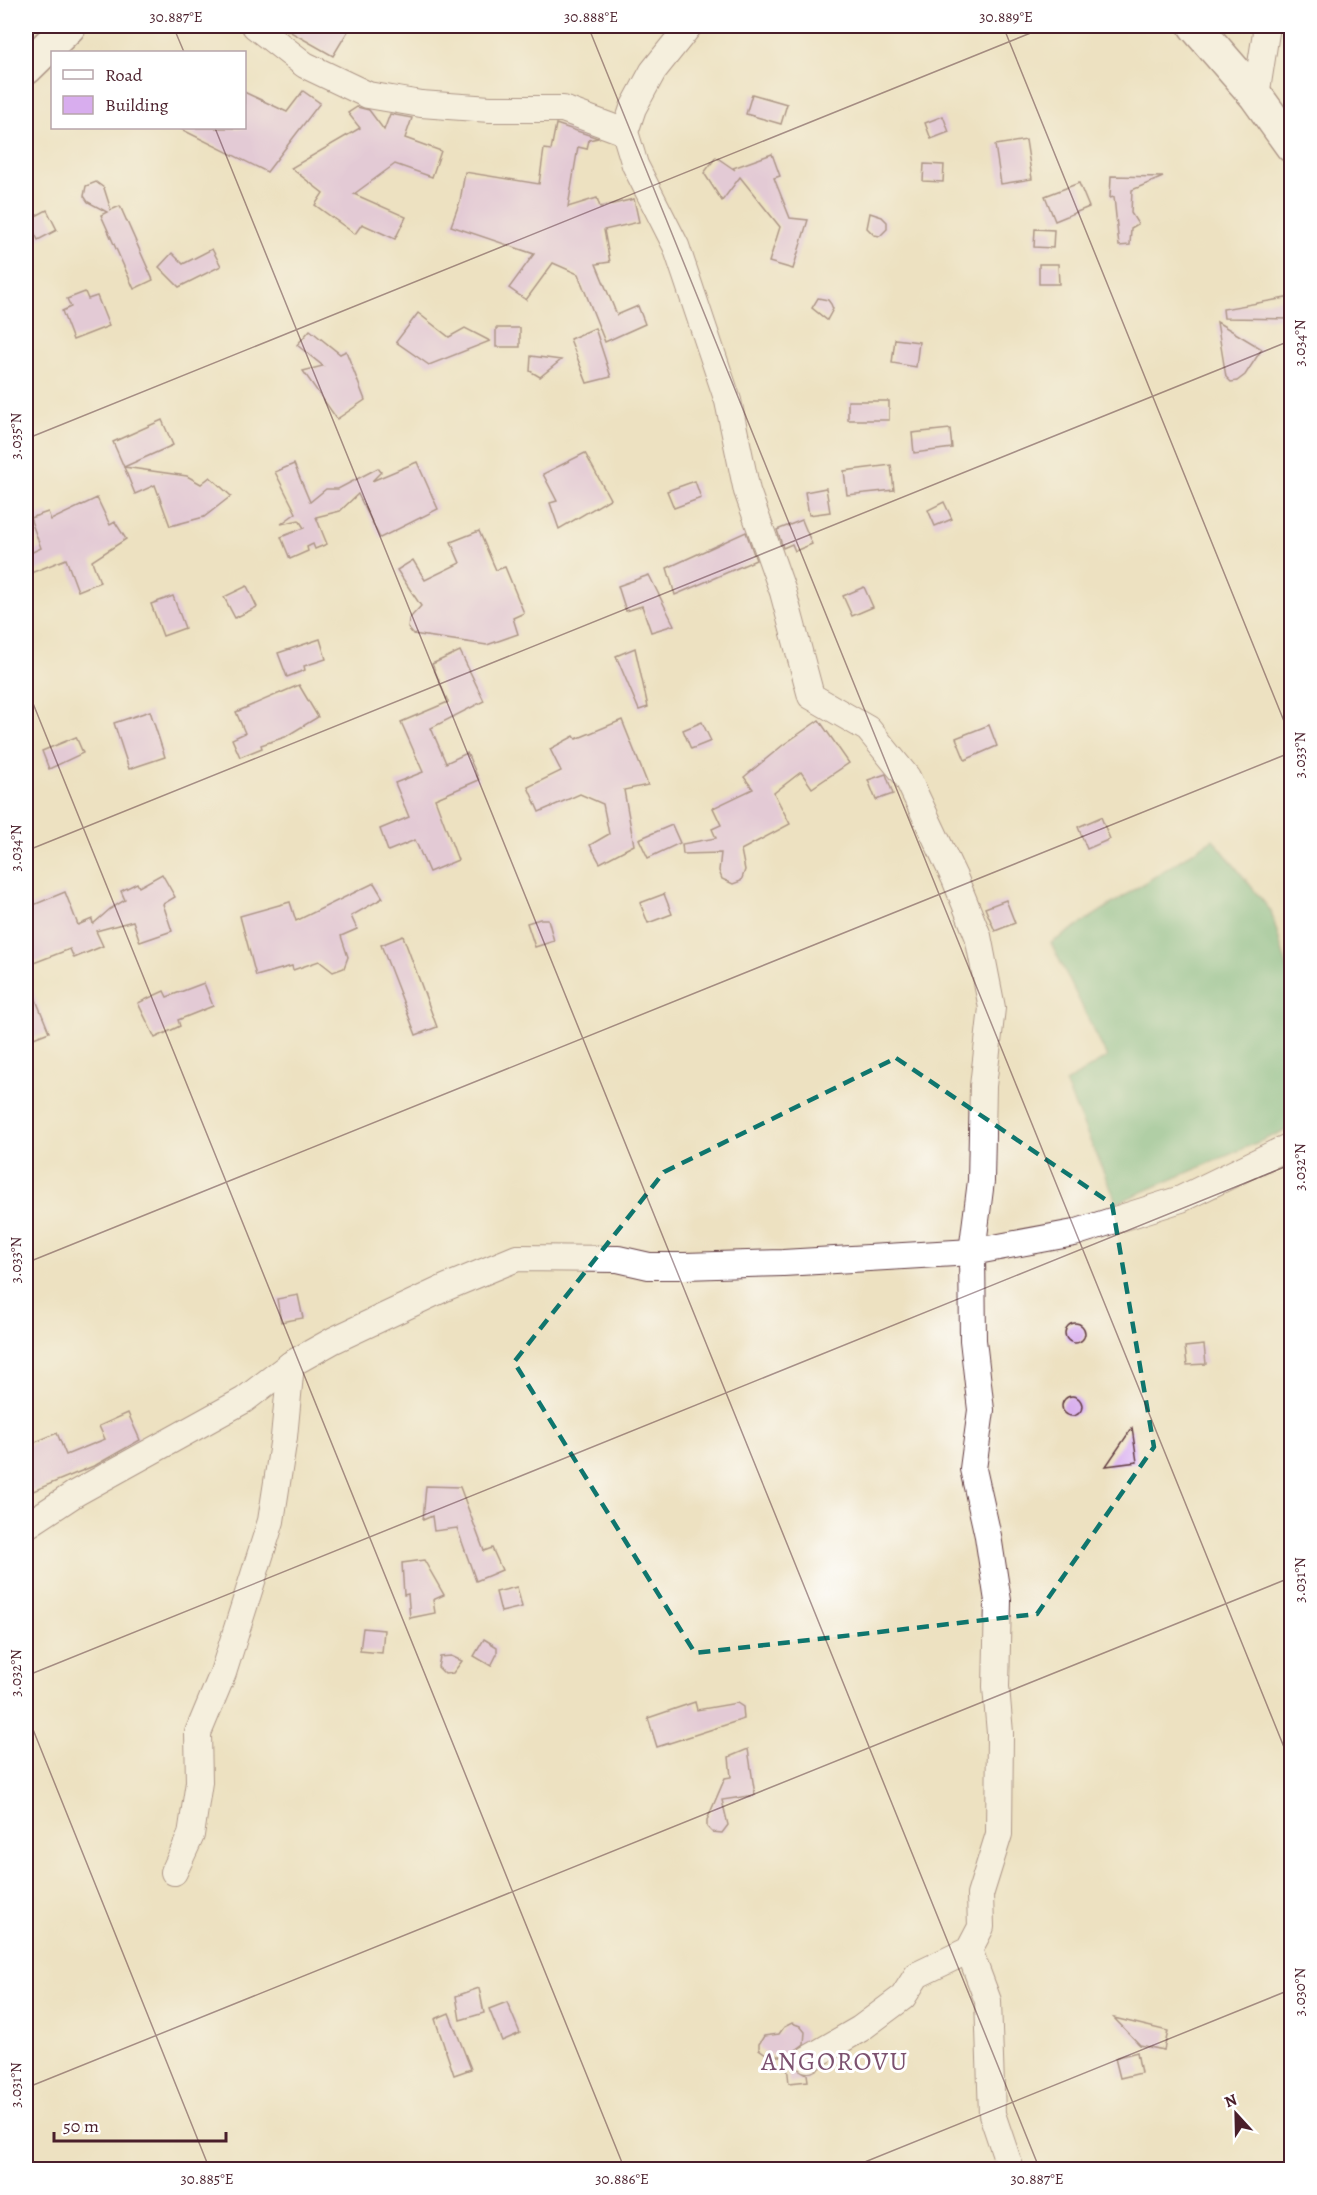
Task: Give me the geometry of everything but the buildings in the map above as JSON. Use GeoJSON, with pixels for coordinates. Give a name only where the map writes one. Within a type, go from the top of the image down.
{"type":"FeatureCollection","features":[{"type":"Feature","properties":{"kind":"street"},"geometry":{"type":"LineString","coordinates":[[26,68],[69,26]]}},
{"type":"Feature","properties":{"kind":"street"},"geometry":{"type":"LineString","coordinates":[[255,26],[305,65],[368,94],[421,104],[490,109],[563,109],[625,132]]}},
{"type":"Feature","properties":{"kind":"street"},"geometry":{"type":"LineString","coordinates":[[689,26],[653,71],[633,108],[625,132],[635,165],[676,246],[728,401],[747,491],[783,592],[811,696],[868,729],[907,777],[955,879],[978,936],[992,1008],[983,1086],[981,1181],[972,1252],[973,1340],[981,1410],[974,1469],[998,1601],[996,1687],[1000,1733],[999,1834],[980,1895],[981,1927],[969,1950],[917,1975],[903,1997],[860,2029],[808,2060]]}},
{"type":"Feature","properties":{"kind":"street"},"geometry":{"type":"LineString","coordinates":[[1195,26],[1256,96],[1292,147]]}},
{"type":"Feature","properties":{"kind":"street"},"geometry":{"type":"LineString","coordinates":[[1256,96],[1267,26]]}},
{"type":"Feature","properties":{"kind":"street"},"geometry":{"type":"LineString","coordinates":[[26,1526],[76,1493],[244,1400],[291,1364],[374,1320],[517,1258],[618,1259],[649,1266],[685,1266],[972,1252],[1074,1233],[1181,1199],[1292,1145]]}},
{"type":"Feature","properties":{"kind":"street"},"geometry":{"type":"LineString","coordinates":[[174,1872],[191,1835],[199,1782],[198,1733],[223,1673],[271,1521],[284,1437],[291,1364]]}},
{"type":"Feature","properties":{"kind":"street"},"geometry":{"type":"LineString","coordinates":[[969,1950],[988,2001],[992,2114],[1011,2169]]}},
{"type":"Feature","properties":{"kind":"highlighted area"},"geometry":{"type":"Polygon","coordinates":[[[896,1058],[1112,1204],[1154,1447],[1037,1614],[695,1653],[514,1362],[664,1172],[896,1058]]]}},
{"type":"Feature","properties":{"kind":"green space"},"geometry":{"type":"Polygon","coordinates":[[[1213,839],[1271,911],[1291,981],[1291,1128],[1117,1203],[1065,1083],[1107,1057],[1051,943],[1213,839]]]}},
{"type":"Feature","properties":{"kind":"district","name":"ANGOROVU"},"geometry":{"type":"Point","coordinates":[835,2061]}}]}
